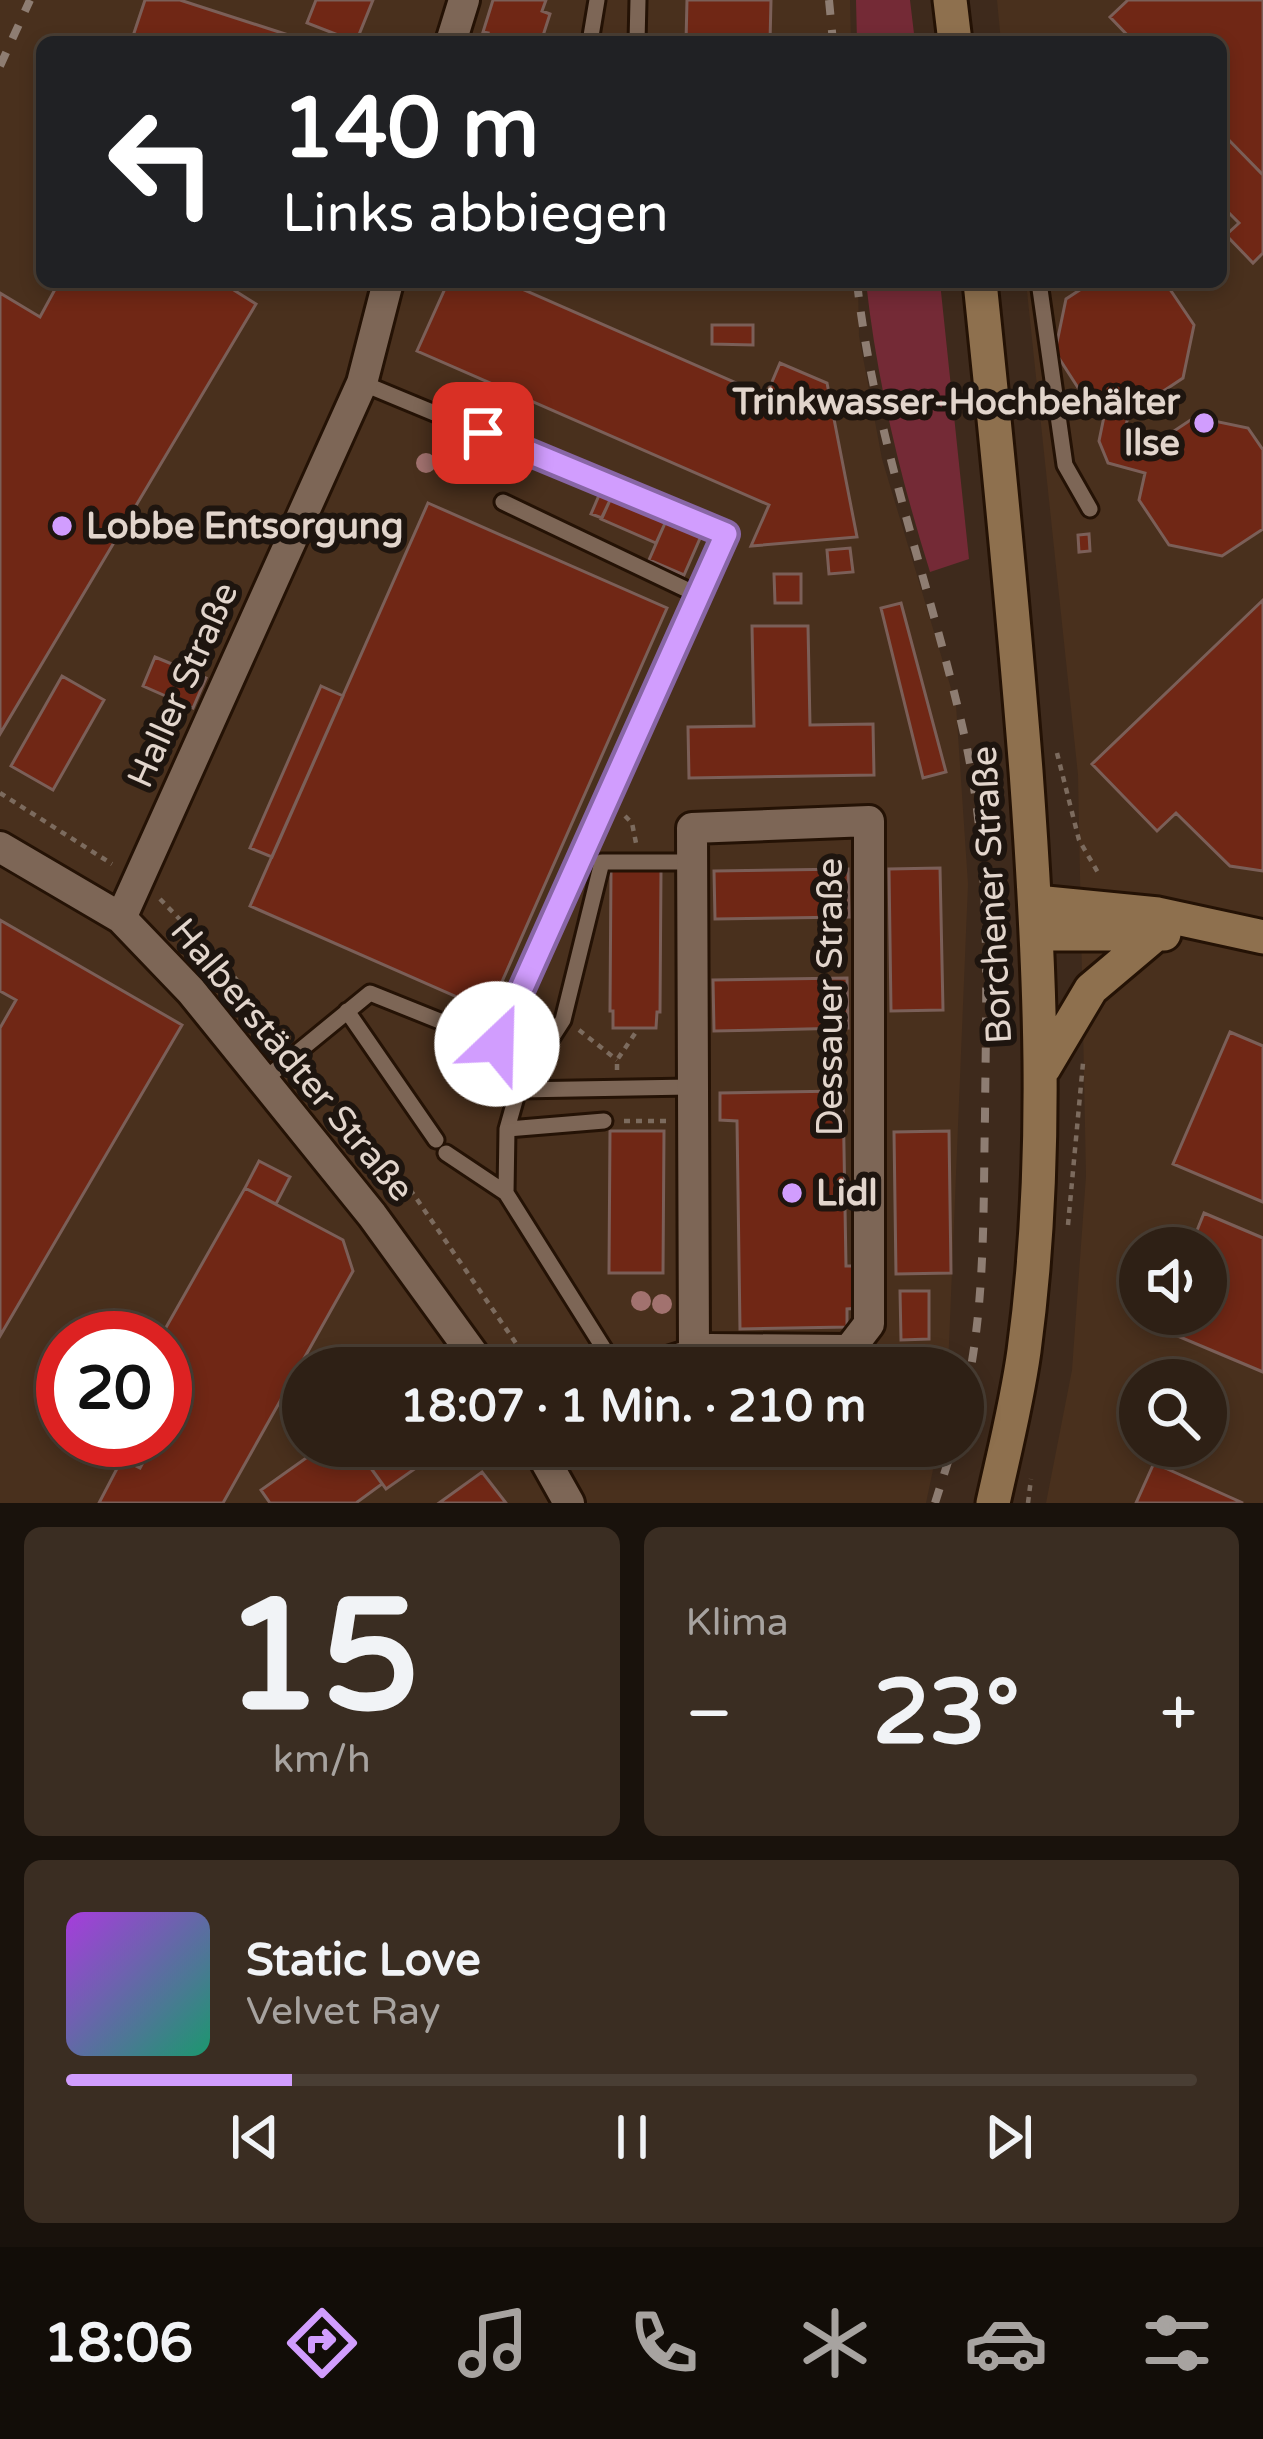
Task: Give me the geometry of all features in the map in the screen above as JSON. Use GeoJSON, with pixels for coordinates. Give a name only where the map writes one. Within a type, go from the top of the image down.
{"type":"FeatureCollection","features":[{"type":"Feature","properties":{"kind":"main road"},"geometry":{"type":"LineString","coordinates":[[950,0],[954,36]]}},
{"type":"Feature","properties":{"kind":"main road","name":"Borchener Straße"},"geometry":{"type":"LineString","coordinates":[[981,288],[1010,557],[1036,918],[1040,1075],[1037,1201],[1024,1353],[993,1503]]}},
{"type":"Feature","properties":{"kind":"main road"},"geometry":{"type":"LineString","coordinates":[[1036,918],[1158,914],[1263,937]]}},
{"type":"Feature","properties":{"kind":"main road"},"geometry":{"type":"LineString","coordinates":[[1036,918],[1155,935],[1213,928]]}},
{"type":"Feature","properties":{"kind":"main road"},"geometry":{"type":"LineString","coordinates":[[1040,1075],[1091,989],[1155,935]]}},
{"type":"Feature","properties":{"kind":"street"},"geometry":{"type":"LineString","coordinates":[[453,36],[464,0]]}},
{"type":"Feature","properties":{"kind":"street","name":"Haller Straße"},"geometry":{"type":"LineString","coordinates":[[121,918],[362,383],[386,288]]}},
{"type":"Feature","properties":{"kind":"street","name":"Dessauer Straße"},"geometry":{"type":"LineString","coordinates":[[692,862],[692,828],[869,821],[869,1324],[851,1347]]}},
{"type":"Feature","properties":{"kind":"street","name":"Halberstädter Straße"},"geometry":{"type":"LineString","coordinates":[[0,847],[121,918],[191,991],[373,1215],[468,1347]]}},
{"type":"Feature","properties":{"kind":"street"},"geometry":{"type":"LineString","coordinates":[[692,862],[694,1347]]}},
{"type":"Feature","properties":{"kind":"street"},"geometry":{"type":"LineString","coordinates":[[549,1467],[569,1503]]}},
{"type":"Feature","properties":{"kind":"lane"},"geometry":{"type":"LineString","coordinates":[[591,36],[597,0]]}},
{"type":"Feature","properties":{"kind":"lane"},"geometry":{"type":"LineString","coordinates":[[637,36],[638,0]]}},
{"type":"Feature","properties":{"kind":"lane"},"geometry":{"type":"LineString","coordinates":[[1040,288],[1065,465],[1090,509]]}},
{"type":"Feature","properties":{"kind":"lane"},"geometry":{"type":"LineString","coordinates":[[265,1079],[370,993],[497,1044],[726,534],[362,383]]}},
{"type":"Feature","properties":{"kind":"lane"},"geometry":{"type":"LineString","coordinates":[[503,502],[698,595]]}},
{"type":"Feature","properties":{"kind":"lane"},"geometry":{"type":"LineString","coordinates":[[506,1193],[508,1129],[518,1090],[563,1020],[602,862],[692,862]]}},
{"type":"Feature","properties":{"kind":"lane"},"geometry":{"type":"LineString","coordinates":[[347,1011],[441,1146],[506,1193],[603,1347]]}},
{"type":"Feature","properties":{"kind":"lane"},"geometry":{"type":"LineString","coordinates":[[518,1090],[690,1087]]}},
{"type":"Feature","properties":{"kind":"lane"},"geometry":{"type":"LineString","coordinates":[[508,1129],[604,1121]]}},
{"type":"Feature","properties":{"kind":"path"},"geometry":{"type":"LineString","coordinates":[[624,815],[632,823],[637,844]]}},
{"type":"Feature","properties":{"kind":"path"},"geometry":{"type":"LineString","coordinates":[[563,1020],[617,1060]]}},
{"type":"Feature","properties":{"kind":"path"},"geometry":{"type":"LineString","coordinates":[[616,1088],[617,1060],[636,1032]]}},
{"type":"Feature","properties":{"kind":"path"},"geometry":{"type":"LineString","coordinates":[[604,1121],[691,1121]]}},
{"type":"Feature","properties":{"kind":"shaded area"},"geometry":{"type":"Polygon","coordinates":[[[0,0],[850,0],[851,36],[36,36],[36,288],[858,288],[859,336],[882,459],[956,705],[968,884],[949,1347],[282,1347],[282,1467],[934,1467],[926,1503],[0,1503],[0,0]]]}},
{"type":"Feature","properties":{"kind":"shaded area"},"geometry":{"type":"Polygon","coordinates":[[[856,0],[910,0],[914,36],[857,36],[856,0]]]}},
{"type":"Feature","properties":{"kind":"shaded area"},"geometry":{"type":"Polygon","coordinates":[[[997,0],[1263,0],[1263,1503],[1046,1503],[1072,1370],[1086,1176],[1078,775],[1027,288],[1227,288],[1227,36],[1000,36],[997,0]]]}},
{"type":"Feature","properties":{"kind":"shaded area"},"geometry":{"type":"Polygon","coordinates":[[[867,288],[941,288],[969,559],[930,572],[876,356],[867,288]]]}},
{"type":"Feature","properties":{"kind":"building"},"geometry":{"type":"Polygon","coordinates":[[[145,0],[180,0],[291,36],[133,36],[145,0]]]}},
{"type":"Feature","properties":{"kind":"building"},"geometry":{"type":"Polygon","coordinates":[[[316,0],[373,0],[358,36],[341,36],[307,23],[316,0]]]}},
{"type":"Feature","properties":{"kind":"building"},"geometry":{"type":"Polygon","coordinates":[[[493,0],[546,0],[542,11],[550,14],[543,36],[487,36],[483,32],[493,0]]]}},
{"type":"Feature","properties":{"kind":"building"},"geometry":{"type":"Polygon","coordinates":[[[687,0],[771,0],[770,36],[686,36],[687,0]]]}},
{"type":"Feature","properties":{"kind":"building"},"geometry":{"type":"Polygon","coordinates":[[[1128,0],[1263,0],[1263,175],[1227,138],[1227,36],[1128,36],[1110,17],[1128,0]]]}},
{"type":"Feature","properties":{"kind":"building"},"geometry":{"type":"Polygon","coordinates":[[[1227,138],[1263,175],[1263,253],[1253,263],[1227,236],[1239,223],[1227,211],[1227,138]]]}},
{"type":"Feature","properties":{"kind":"building","name":"Lobbe Entsorgung"},"geometry":{"type":"Polygon","coordinates":[[[56,288],[231,288],[256,304],[0,734],[0,293],[40,317],[56,288]]]}},
{"type":"Feature","properties":{"kind":"building"},"geometry":{"type":"Polygon","coordinates":[[[445,288],[520,288],[766,396],[780,363],[827,383],[857,537],[751,546],[769,505],[417,351],[445,288]]]}},
{"type":"Feature","properties":{"kind":"building","name":"Trinkwasser-Hochbehälter Ilse"},"geometry":{"type":"Polygon","coordinates":[[[1083,288],[1169,288],[1194,325],[1183,378],[1138,408],[1130,406],[1123,441],[1150,447],[1195,417],[1248,428],[1263,450],[1263,529],[1222,556],[1169,545],[1139,500],[1145,473],[1108,463],[1099,441],[1107,402],[1084,397],[1055,352],[1066,299],[1083,288]]]}},
{"type":"Feature","properties":{"kind":"building"},"geometry":{"type":"Polygon","coordinates":[[[712,325],[753,325],[753,345],[712,344],[712,325]]]}},
{"type":"Feature","properties":{"kind":"building"},"geometry":{"type":"Polygon","coordinates":[[[600,493],[611,498],[602,518],[591,514],[600,493]]]}},
{"type":"Feature","properties":{"kind":"building"},"geometry":{"type":"Polygon","coordinates":[[[611,498],[666,521],[656,543],[601,519],[611,498]]]}},
{"type":"Feature","properties":{"kind":"building"},"geometry":{"type":"Polygon","coordinates":[[[428,503],[667,608],[489,1011],[250,906],[428,503]]]}},
{"type":"Feature","properties":{"kind":"building"},"geometry":{"type":"Polygon","coordinates":[[[666,521],[701,536],[684,575],[649,560],[666,521]]]}},
{"type":"Feature","properties":{"kind":"building"},"geometry":{"type":"Polygon","coordinates":[[[1089,534],[1090,551],[1079,552],[1078,535],[1089,534]]]}},
{"type":"Feature","properties":{"kind":"building"},"geometry":{"type":"Polygon","coordinates":[[[850,548],[853,572],[829,574],[827,550],[850,548]]]}},
{"type":"Feature","properties":{"kind":"building"},"geometry":{"type":"Polygon","coordinates":[[[774,574],[801,574],[801,603],[775,603],[774,574]]]}},
{"type":"Feature","properties":{"kind":"building"},"geometry":{"type":"Polygon","coordinates":[[[1263,600],[1263,871],[1230,866],[1176,813],[1157,831],[1092,764],[1263,600]]]}},
{"type":"Feature","properties":{"kind":"building"},"geometry":{"type":"Polygon","coordinates":[[[901,603],[946,772],[923,778],[881,608],[901,603]]]}},
{"type":"Feature","properties":{"kind":"building"},"geometry":{"type":"Polygon","coordinates":[[[752,626],[808,626],[810,725],[873,724],[874,775],[689,778],[688,727],[754,726],[752,626]]]}},
{"type":"Feature","properties":{"kind":"building"},"geometry":{"type":"Polygon","coordinates":[[[155,657],[206,678],[193,708],[143,686],[155,657]]]}},
{"type":"Feature","properties":{"kind":"building"},"geometry":{"type":"Polygon","coordinates":[[[62,676],[104,700],[53,790],[11,766],[62,676]]]}},
{"type":"Feature","properties":{"kind":"building"},"geometry":{"type":"Polygon","coordinates":[[[321,686],[343,696],[272,857],[250,848],[321,686]]]}},
{"type":"Feature","properties":{"kind":"building"},"geometry":{"type":"Polygon","coordinates":[[[940,868],[943,1010],[891,1011],[889,869],[940,868]]]}},
{"type":"Feature","properties":{"kind":"building"},"geometry":{"type":"Polygon","coordinates":[[[848,869],[849,917],[715,919],[714,871],[848,869]]]}},
{"type":"Feature","properties":{"kind":"building"},"geometry":{"type":"Polygon","coordinates":[[[611,870],[661,870],[656,1028],[613,1028],[611,870]]]}},
{"type":"Feature","properties":{"kind":"building"},"geometry":{"type":"Polygon","coordinates":[[[0,920],[182,1025],[0,1336],[0,1028],[16,1000],[0,991],[0,920]]]}},
{"type":"Feature","properties":{"kind":"building"},"geometry":{"type":"Polygon","coordinates":[[[847,978],[848,1028],[714,1031],[713,980],[847,978]]]}},
{"type":"Feature","properties":{"kind":"building"},"geometry":{"type":"Polygon","coordinates":[[[1230,1032],[1263,1046],[1263,1202],[1173,1164],[1230,1032]]]}},
{"type":"Feature","properties":{"kind":"building","name":"Lidl"},"geometry":{"type":"Polygon","coordinates":[[[843,1091],[846,1266],[861,1266],[861,1308],[847,1309],[847,1327],[740,1329],[737,1121],[720,1120],[720,1093],[843,1091]]]}},
{"type":"Feature","properties":{"kind":"building"},"geometry":{"type":"Polygon","coordinates":[[[610,1131],[664,1131],[663,1273],[609,1273],[610,1131]]]}},
{"type":"Feature","properties":{"kind":"building"},"geometry":{"type":"Polygon","coordinates":[[[949,1131],[951,1273],[896,1274],[894,1132],[949,1131]]]}},
{"type":"Feature","properties":{"kind":"building"},"geometry":{"type":"Polygon","coordinates":[[[259,1161],[290,1177],[276,1204],[245,1188],[259,1161]]]}},
{"type":"Feature","properties":{"kind":"building"},"geometry":{"type":"Polygon","coordinates":[[[245,1188],[343,1240],[353,1271],[310,1347],[282,1347],[282,1398],[223,1503],[99,1503],[118,1467],[192,1467],[192,1311],[175,1311],[245,1188]]]}},
{"type":"Feature","properties":{"kind":"building"},"geometry":{"type":"Polygon","coordinates":[[[1204,1213],[1263,1238],[1263,1372],[1175,1335],[1227,1335],[1227,1227],[1198,1227],[1204,1213]]]}},
{"type":"Feature","properties":{"kind":"building"},"geometry":{"type":"Polygon","coordinates":[[[900,1291],[929,1291],[929,1339],[901,1340],[900,1291]]]}},
{"type":"Feature","properties":{"kind":"building"},"geometry":{"type":"Polygon","coordinates":[[[293,1467],[370,1467],[382,1484],[356,1503],[270,1503],[261,1490],[293,1467]]]}},
{"type":"Feature","properties":{"kind":"building"},"geometry":{"type":"Polygon","coordinates":[[[370,1467],[416,1468],[386,1489],[370,1467]]]}},
{"type":"Feature","properties":{"kind":"building"},"geometry":{"type":"Polygon","coordinates":[[[1152,1467],[1163,1467],[1243,1503],[1136,1503],[1152,1467]]]}},
{"type":"Feature","properties":{"kind":"building"},"geometry":{"type":"Polygon","coordinates":[[[482,1472],[506,1503],[439,1503],[482,1472]]]}},
{"type":"Feature","properties":{"kind":"railway"},"geometry":{"type":"LineString","coordinates":[[0,66],[30,0]]}},
{"type":"Feature","properties":{"kind":"railway"},"geometry":{"type":"LineString","coordinates":[[829,0],[832,36]]}},
{"type":"Feature","properties":{"kind":"railway"},"geometry":{"type":"LineString","coordinates":[[858,288],[889,453],[964,734],[979,829],[986,972],[983,1225],[974,1347]]}},
{"type":"Feature","properties":{"kind":"railway"},"geometry":{"type":"LineString","coordinates":[[935,1503],[946,1467]]}},
{"type":"Feature","properties":{"kind":"place","name":"Trinkwasser-Hochbehälter Ilse"},"geometry":{"type":"Point","coordinates":[1204,423]}},
{"type":"Feature","properties":{"kind":"place","name":"Lobbe Entsorgung"},"geometry":{"type":"Point","coordinates":[62,526]}},
{"type":"Feature","properties":{"kind":"place","name":"Lidl"},"geometry":{"type":"Point","coordinates":[792,1193]}},
{"type":"Feature","properties":{"kind":"route"},"geometry":{"type":"LineString","coordinates":[[483,433],[726,534],[497,1044]]}}]}
